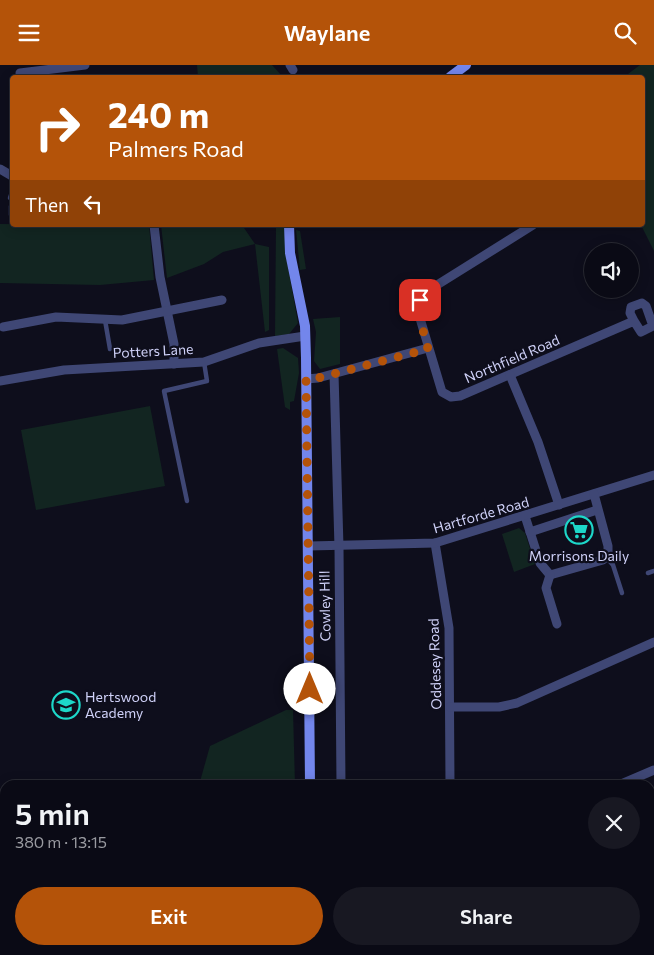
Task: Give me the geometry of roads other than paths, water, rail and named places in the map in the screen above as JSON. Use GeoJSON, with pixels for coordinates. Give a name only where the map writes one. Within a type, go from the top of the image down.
{"type":"FeatureCollection","features":[{"type":"Feature","properties":{"kind":"main road"},"geometry":{"type":"LineString","coordinates":[[453,75],[466,65]]}},
{"type":"Feature","properties":{"kind":"main road","name":"Cowley Hill"},"geometry":{"type":"LineString","coordinates":[[289,227],[290,253],[305,336],[309,546],[310,780]]}},
{"type":"Feature","properties":{"kind":"street"},"geometry":{"type":"LineString","coordinates":[[20,73],[85,65]]}},
{"type":"Feature","properties":{"kind":"street"},"geometry":{"type":"LineString","coordinates":[[154,227],[160,277],[174,344],[174,364]]}},
{"type":"Feature","properties":{"kind":"street","name":"Northfield Road"},"geometry":{"type":"LineString","coordinates":[[530,227],[424,295],[420,300],[419,315],[442,392],[451,397],[460,396],[634,321]]}},
{"type":"Feature","properties":{"kind":"street"},"geometry":{"type":"LineString","coordinates":[[2,324],[56,317],[122,320],[222,300]]}},
{"type":"Feature","properties":{"kind":"street","name":"Potters Lane"},"geometry":{"type":"LineString","coordinates":[[0,381],[64,370],[204,362],[259,343],[305,336]]}},
{"type":"Feature","properties":{"kind":"street"},"geometry":{"type":"LineString","coordinates":[[306,379],[334,374],[428,349]]}},
{"type":"Feature","properties":{"kind":"street","name":"Cowley Hill"},"geometry":{"type":"LineString","coordinates":[[334,374],[341,780]]}},
{"type":"Feature","properties":{"kind":"street"},"geometry":{"type":"LineString","coordinates":[[510,375],[538,442],[558,505]]}},
{"type":"Feature","properties":{"kind":"street","name":"Hartforde Road"},"geometry":{"type":"LineString","coordinates":[[309,546],[338,547],[435,543],[654,475]]}},
{"type":"Feature","properties":{"kind":"street"},"geometry":{"type":"LineString","coordinates":[[550,575],[603,560],[606,557],[608,546],[594,494]]}},
{"type":"Feature","properties":{"kind":"street"},"geometry":{"type":"LineString","coordinates":[[530,532],[597,510]]}},
{"type":"Feature","properties":{"kind":"street"},"geometry":{"type":"LineString","coordinates":[[525,516],[540,563],[550,575]]}},
{"type":"Feature","properties":{"kind":"street","name":"Oddesey Road"},"geometry":{"type":"LineString","coordinates":[[435,543],[449,628],[450,780]]}},
{"type":"Feature","properties":{"kind":"street"},"geometry":{"type":"LineString","coordinates":[[550,575],[546,589],[557,624]]}},
{"type":"Feature","properties":{"kind":"street"},"geometry":{"type":"LineString","coordinates":[[450,707],[499,707],[517,703],[654,642]]}},
{"type":"Feature","properties":{"kind":"street"},"geometry":{"type":"LineString","coordinates":[[637,780],[654,770]]}},
{"type":"Feature","properties":{"kind":"lane"},"geometry":{"type":"LineString","coordinates":[[104,319],[110,349]]}},
{"type":"Feature","properties":{"kind":"lane"},"geometry":{"type":"LineString","coordinates":[[187,501],[164,391],[207,381],[204,362]]}},
{"type":"Feature","properties":{"kind":"lane"},"geometry":{"type":"LineString","coordinates":[[606,557],[613,565],[622,593]]}},
{"type":"Feature","properties":{"kind":"lane"},"geometry":{"type":"LineString","coordinates":[[648,573],[654,571]]}},
{"type":"Feature","properties":{"kind":"place","name":"Morrisons Daily"},"geometry":{"type":"Point","coordinates":[579,530]}},
{"type":"Feature","properties":{"kind":"place","name":"Hertswood Academy"},"geometry":{"type":"Point","coordinates":[66,705]}}]}
